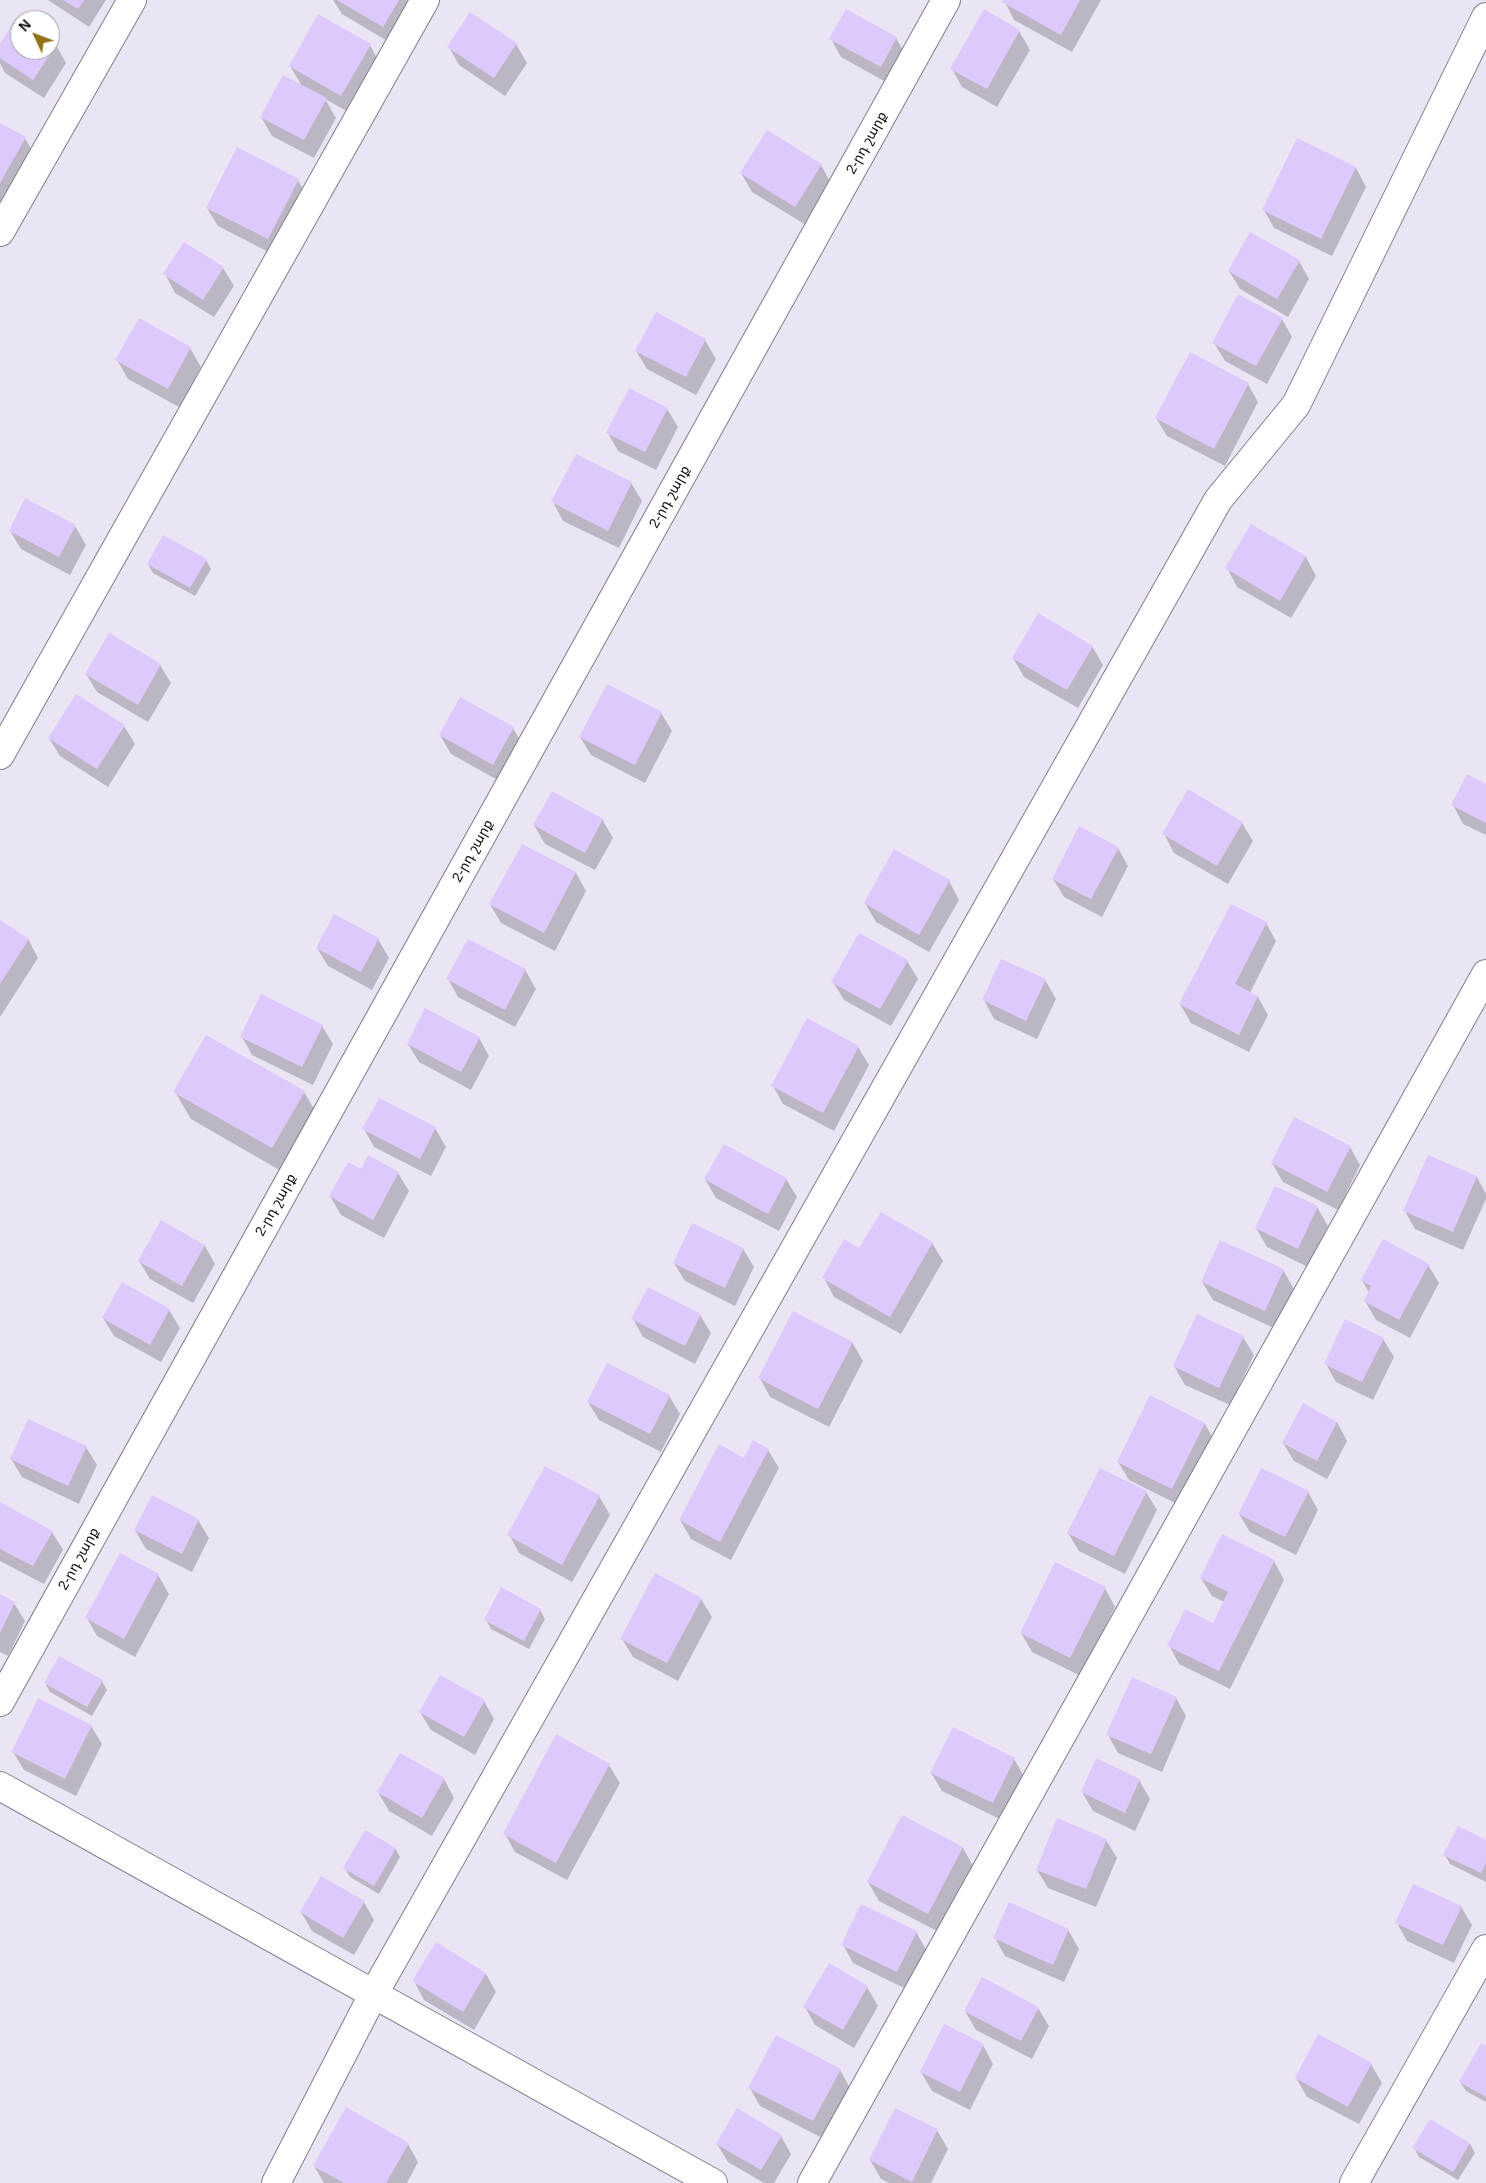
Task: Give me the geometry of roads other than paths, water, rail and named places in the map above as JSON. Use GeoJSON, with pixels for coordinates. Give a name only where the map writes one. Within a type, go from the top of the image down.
{"type":"FeatureCollection","features":[{"type":"Feature","properties":{"kind":"street"},"geometry":{"type":"LineString","coordinates":[[0,232],[132,0]]}},
{"type":"Feature","properties":{"kind":"street"},"geometry":{"type":"LineString","coordinates":[[0,755],[425,0]]}},
{"type":"Feature","properties":{"kind":"street","name":"2-րդ շարք"},"geometry":{"type":"LineString","coordinates":[[0,1702],[946,0]]}},
{"type":"Feature","properties":{"kind":"street"},"geometry":{"type":"LineString","coordinates":[[276,2183],[373,1995],[1218,500],[1296,405],[1486,17]]}},
{"type":"Feature","properties":{"kind":"street"},"geometry":{"type":"LineString","coordinates":[[812,2183],[1486,974]]}},
{"type":"Feature","properties":{"kind":"street"},"geometry":{"type":"LineString","coordinates":[[0,1786],[713,2183]]}},
{"type":"Feature","properties":{"kind":"street"},"geometry":{"type":"LineString","coordinates":[[1354,2183],[1486,1949]]}}]}
